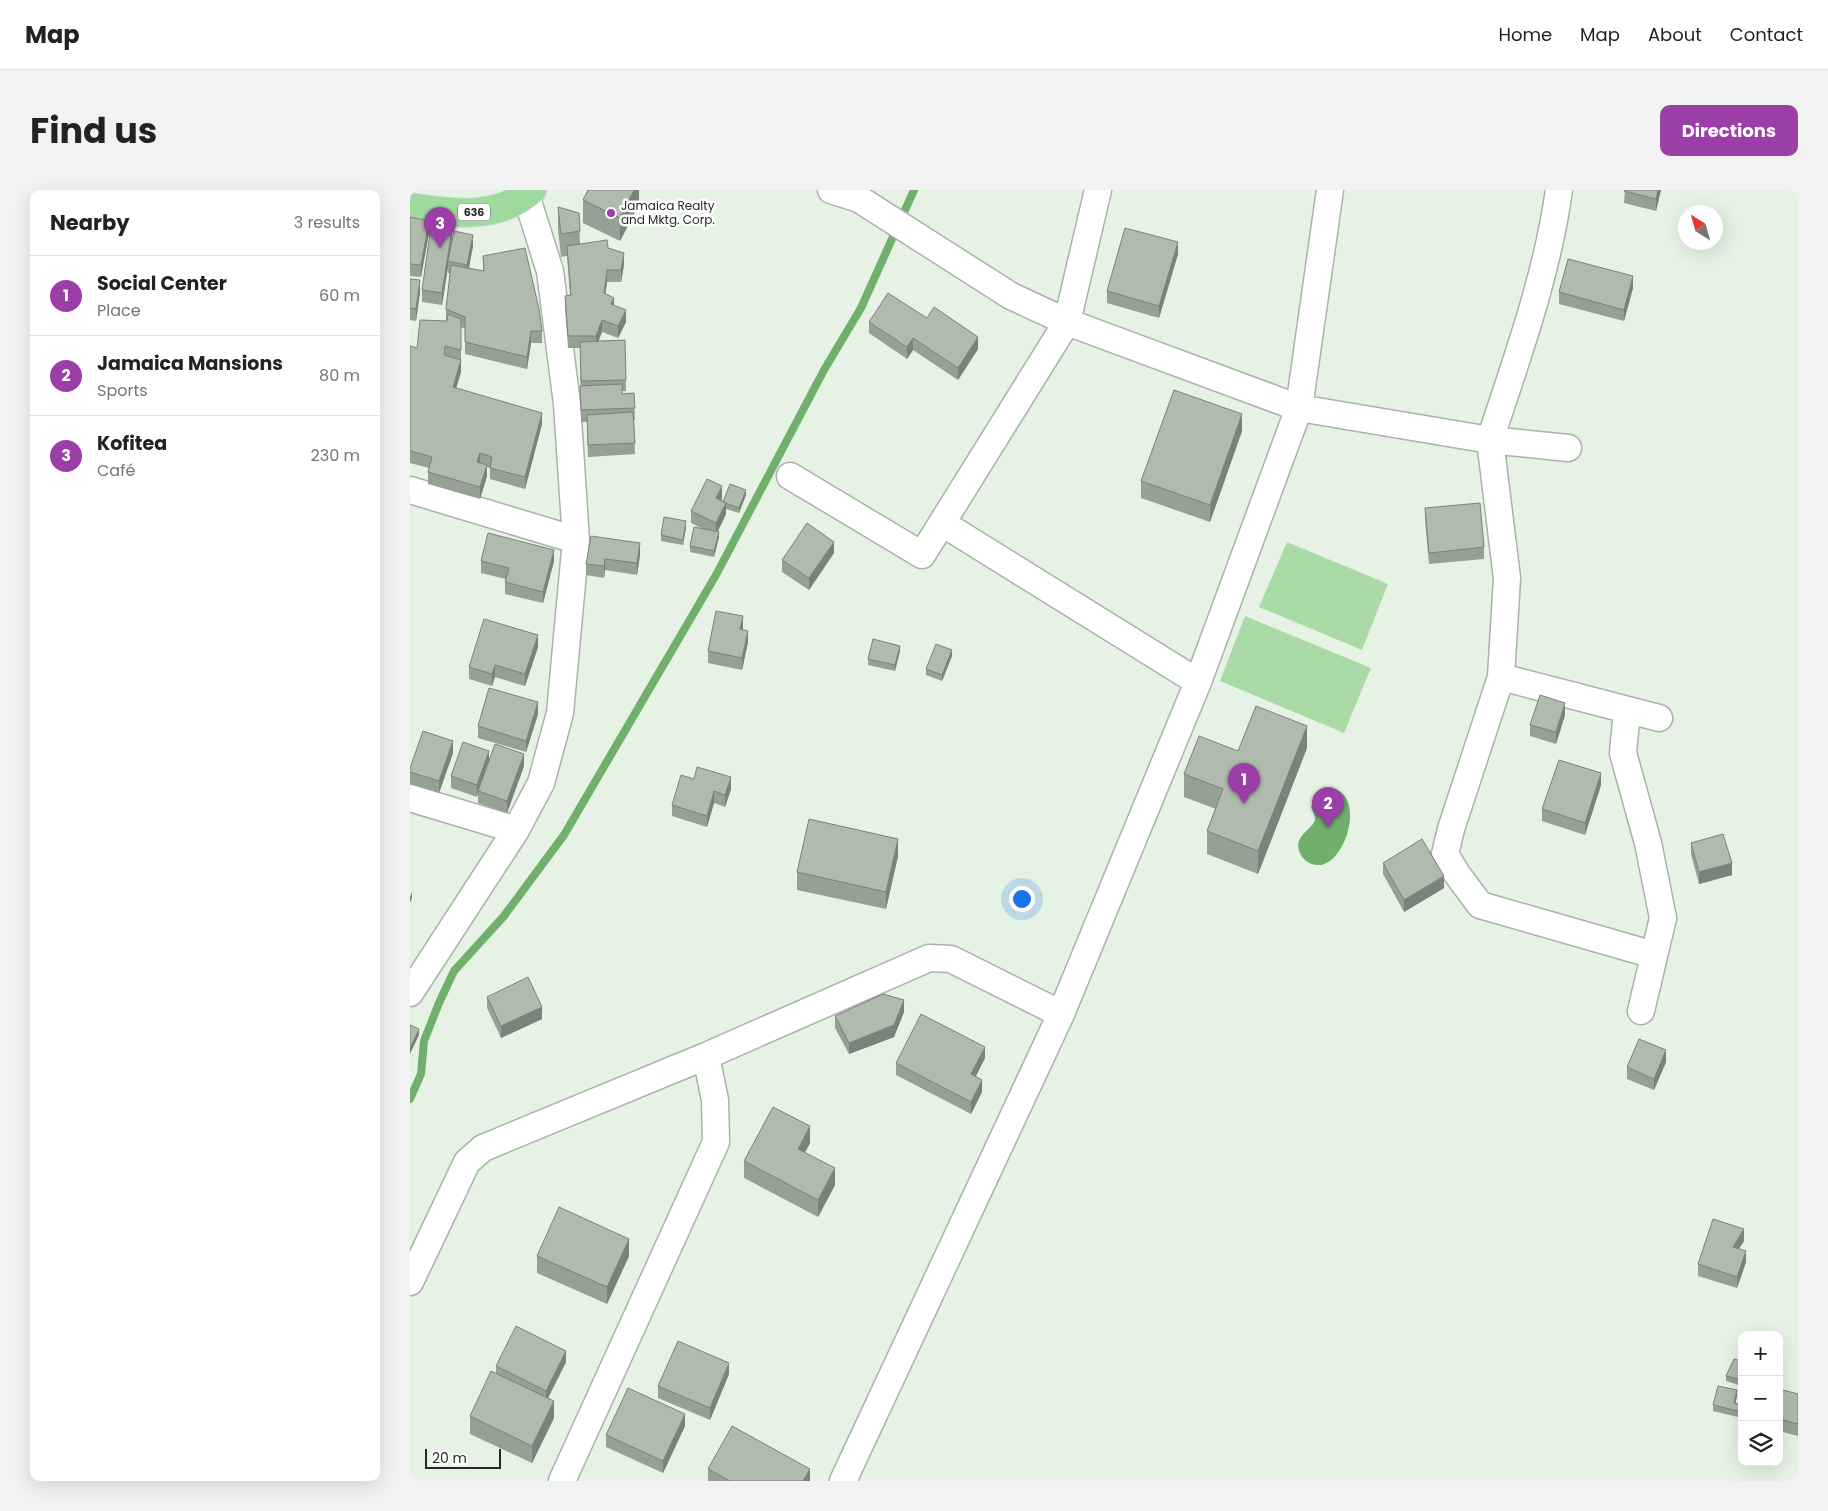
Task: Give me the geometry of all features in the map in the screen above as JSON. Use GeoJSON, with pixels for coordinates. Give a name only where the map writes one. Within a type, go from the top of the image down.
{"type":"FeatureCollection","features":[{"type":"Feature","properties":{"kind":"main road","name":"636"},"geometry":{"type":"LineString","coordinates":[[410,207],[456,213],[481,212],[514,203],[529,193]]}},
{"type":"Feature","properties":{"kind":"street"},"geometry":{"type":"LineString","coordinates":[[831,190],[859,199],[1011,296],[1067,322],[1299,408],[1490,440],[1568,448]]}},
{"type":"Feature","properties":{"kind":"street"},"geometry":{"type":"LineString","coordinates":[[790,476],[922,555],[1067,322],[1098,190]]}},
{"type":"Feature","properties":{"kind":"street"},"geometry":{"type":"LineString","coordinates":[[843,1481],[1061,1014],[1198,682],[1299,408],[1330,190]]}},
{"type":"Feature","properties":{"kind":"street"},"geometry":{"type":"LineString","coordinates":[[1559,190],[1555,222],[1533,311],[1490,440],[1507,578],[1501,677],[1451,829],[1445,854],[1480,905],[1654,955]]}},
{"type":"Feature","properties":{"kind":"street"},"geometry":{"type":"LineString","coordinates":[[410,993],[516,830],[541,783],[560,713],[576,540],[567,404],[550,271],[529,193]]}},
{"type":"Feature","properties":{"kind":"street"},"geometry":{"type":"LineString","coordinates":[[410,490],[576,540]]}},
{"type":"Feature","properties":{"kind":"street"},"geometry":{"type":"LineString","coordinates":[[942,523],[1198,682]]}},
{"type":"Feature","properties":{"kind":"street"},"geometry":{"type":"LineString","coordinates":[[1501,677],[1659,718]]}},
{"type":"Feature","properties":{"kind":"street"},"geometry":{"type":"LineString","coordinates":[[1627,710],[1623,753],[1648,843],[1663,918],[1641,1011]]}},
{"type":"Feature","properties":{"kind":"street"},"geometry":{"type":"LineString","coordinates":[[410,798],[516,830]]}},
{"type":"Feature","properties":{"kind":"street"},"geometry":{"type":"LineString","coordinates":[[410,1282],[467,1162],[483,1148],[706,1056],[929,958],[951,959],[1061,1014]]}},
{"type":"Feature","properties":{"kind":"street"},"geometry":{"type":"LineString","coordinates":[[562,1481],[716,1142],[715,1100],[706,1056]]}},
{"type":"Feature","properties":{"kind":"shaded area"},"geometry":{"type":"Polygon","coordinates":[[[1287,542],[1388,584],[1362,650],[1259,607],[1287,542]]]}},
{"type":"Feature","properties":{"kind":"shaded area"},"geometry":{"type":"Polygon","coordinates":[[[1245,616],[1371,668],[1344,733],[1220,681],[1245,616]]]}},
{"type":"Feature","properties":{"kind":"shaded area"},"geometry":{"type":"Polygon","coordinates":[[[1326,790],[1337,790],[1345,797],[1350,808],[1350,822],[1347,836],[1341,849],[1333,859],[1323,864],[1312,864],[1301,855],[1298,848],[1299,842],[1314,822],[1315,817],[1311,807],[1316,797],[1326,790]]]}},
{"type":"Feature","properties":{"kind":"building"},"geometry":{"type":"Polygon","coordinates":[[[588,190],[634,190],[620,218],[583,200],[588,190]]]}},
{"type":"Feature","properties":{"kind":"building"},"geometry":{"type":"Polygon","coordinates":[[[1625,190],[1658,190],[1656,199],[1625,190]]]}},
{"type":"Feature","properties":{"kind":"building"},"geometry":{"type":"Polygon","coordinates":[[[558,207],[579,213],[580,231],[561,234],[558,207]]]}},
{"type":"Feature","properties":{"kind":"building"},"geometry":{"type":"Polygon","coordinates":[[[410,217],[429,221],[421,265],[410,264],[410,217]]]}},
{"type":"Feature","properties":{"kind":"building"},"geometry":{"type":"Polygon","coordinates":[[[431,226],[452,229],[442,293],[422,290],[431,226]]]}},
{"type":"Feature","properties":{"kind":"building"},"geometry":{"type":"Polygon","coordinates":[[[1125,228],[1178,242],[1159,306],[1107,291],[1125,228]]]}},
{"type":"Feature","properties":{"kind":"building"},"geometry":{"type":"Polygon","coordinates":[[[454,231],[473,235],[467,265],[448,261],[454,231]]]}},
{"type":"Feature","properties":{"kind":"building"},"geometry":{"type":"Polygon","coordinates":[[[607,240],[608,248],[624,253],[621,270],[607,270],[604,293],[614,298],[611,304],[626,310],[618,326],[602,320],[596,336],[568,336],[565,296],[571,295],[567,246],[607,240]]]}},
{"type":"Feature","properties":{"kind":"building"},"geometry":{"type":"Polygon","coordinates":[[[525,248],[542,331],[531,331],[527,357],[465,342],[465,317],[446,309],[451,265],[484,271],[483,256],[525,248]]]}},
{"type":"Feature","properties":{"kind":"building"},"geometry":{"type":"Polygon","coordinates":[[[1568,259],[1633,276],[1624,310],[1559,292],[1568,259]]]}},
{"type":"Feature","properties":{"kind":"building"},"geometry":{"type":"Polygon","coordinates":[[[410,279],[420,280],[416,309],[410,308],[410,279]]]}},
{"type":"Feature","properties":{"kind":"building"},"geometry":{"type":"Polygon","coordinates":[[[888,293],[927,318],[934,307],[978,337],[958,368],[913,338],[907,347],[869,322],[888,293]]]}},
{"type":"Feature","properties":{"kind":"building"},"geometry":{"type":"Polygon","coordinates":[[[448,314],[461,319],[461,350],[445,346],[444,355],[461,360],[453,387],[542,413],[525,477],[490,468],[492,457],[480,453],[477,462],[487,465],[480,487],[428,472],[432,457],[410,451],[410,346],[417,348],[420,320],[447,321],[448,314]]]}},
{"type":"Feature","properties":{"kind":"building"},"geometry":{"type":"Polygon","coordinates":[[[625,340],[626,380],[581,381],[580,342],[625,340]]]}},
{"type":"Feature","properties":{"kind":"building"},"geometry":{"type":"Polygon","coordinates":[[[622,384],[622,394],[634,393],[635,408],[581,410],[580,386],[622,384]]]}},
{"type":"Feature","properties":{"kind":"building"},"geometry":{"type":"Polygon","coordinates":[[[1174,390],[1242,414],[1210,505],[1141,481],[1174,390]]]}},
{"type":"Feature","properties":{"kind":"building"},"geometry":{"type":"Polygon","coordinates":[[[633,412],[635,443],[588,445],[587,415],[633,412]]]}},
{"type":"Feature","properties":{"kind":"building"},"geometry":{"type":"Polygon","coordinates":[[[707,479],[722,486],[716,498],[726,503],[716,523],[691,511],[707,479]]]}},
{"type":"Feature","properties":{"kind":"building"},"geometry":{"type":"Polygon","coordinates":[[[730,484],[746,490],[739,508],[723,502],[730,484]]]}},
{"type":"Feature","properties":{"kind":"building"},"geometry":{"type":"Polygon","coordinates":[[[1480,503],[1484,547],[1429,553],[1425,508],[1480,503]]]}},
{"type":"Feature","properties":{"kind":"building"},"geometry":{"type":"Polygon","coordinates":[[[664,517],[686,521],[683,540],[661,535],[664,517]]]}},
{"type":"Feature","properties":{"kind":"building"},"geometry":{"type":"Polygon","coordinates":[[[807,523],[834,542],[809,578],[782,560],[807,523]]]}},
{"type":"Feature","properties":{"kind":"building"},"geometry":{"type":"Polygon","coordinates":[[[694,527],[719,532],[714,551],[690,546],[694,527]]]}},
{"type":"Feature","properties":{"kind":"building"},"geometry":{"type":"Polygon","coordinates":[[[488,533],[554,550],[543,592],[505,582],[509,568],[481,561],[488,533]]]}},
{"type":"Feature","properties":{"kind":"building"},"geometry":{"type":"Polygon","coordinates":[[[591,536],[640,543],[637,563],[605,559],[604,566],[586,564],[591,536]]]}},
{"type":"Feature","properties":{"kind":"building"},"geometry":{"type":"Polygon","coordinates":[[[716,611],[743,616],[740,629],[748,631],[742,658],[708,651],[716,611]]]}},
{"type":"Feature","properties":{"kind":"building"},"geometry":{"type":"Polygon","coordinates":[[[484,619],[538,635],[525,674],[495,665],[492,674],[469,667],[484,619]]]}},
{"type":"Feature","properties":{"kind":"building"},"geometry":{"type":"Polygon","coordinates":[[[873,639],[900,646],[895,665],[868,659],[873,639]]]}},
{"type":"Feature","properties":{"kind":"building"},"geometry":{"type":"Polygon","coordinates":[[[936,644],[952,650],[942,675],[926,669],[936,644]]]}},
{"type":"Feature","properties":{"kind":"building"},"geometry":{"type":"Polygon","coordinates":[[[489,688],[538,702],[526,741],[478,726],[489,688]]]}},
{"type":"Feature","properties":{"kind":"building"},"geometry":{"type":"Polygon","coordinates":[[[1540,695],[1565,703],[1556,732],[1530,725],[1540,695]]]}},
{"type":"Feature","properties":{"kind":"building"},"geometry":{"type":"Polygon","coordinates":[[[1256,706],[1307,726],[1258,851],[1207,831],[1223,789],[1184,774],[1199,736],[1238,751],[1256,706]]]}},
{"type":"Feature","properties":{"kind":"building"},"geometry":{"type":"Polygon","coordinates":[[[423,731],[453,741],[439,781],[410,772],[423,731]]]}},
{"type":"Feature","properties":{"kind":"building"},"geometry":{"type":"Polygon","coordinates":[[[463,742],[489,751],[477,785],[451,776],[463,742]]]}},
{"type":"Feature","properties":{"kind":"building"},"geometry":{"type":"Polygon","coordinates":[[[495,744],[524,754],[507,801],[478,791],[495,744]]]}},
{"type":"Feature","properties":{"kind":"building"},"geometry":{"type":"Polygon","coordinates":[[[1559,760],[1601,773],[1585,823],[1542,809],[1559,760]]]}},
{"type":"Feature","properties":{"kind":"building"},"geometry":{"type":"Polygon","coordinates":[[[697,767],[731,777],[725,795],[714,791],[707,816],[672,805],[681,775],[694,779],[697,767]]]}},
{"type":"Feature","properties":{"kind":"building"},"geometry":{"type":"Polygon","coordinates":[[[809,819],[898,839],[886,892],[797,872],[809,819]]]}},
{"type":"Feature","properties":{"kind":"building"},"geometry":{"type":"Polygon","coordinates":[[[1723,834],[1732,863],[1699,872],[1691,843],[1723,834]]]}},
{"type":"Feature","properties":{"kind":"building"},"geometry":{"type":"Polygon","coordinates":[[[1422,839],[1444,876],[1404,900],[1383,863],[1422,839]]]}},
{"type":"Feature","properties":{"kind":"building"},"geometry":{"type":"Polygon","coordinates":[[[528,977],[542,1007],[501,1026],[487,997],[528,977]]]}},
{"type":"Feature","properties":{"kind":"building"},"geometry":{"type":"Polygon","coordinates":[[[883,994],[904,1000],[894,1025],[849,1043],[835,1016],[883,994]]]}},
{"type":"Feature","properties":{"kind":"building"},"geometry":{"type":"Polygon","coordinates":[[[921,1014],[985,1047],[971,1074],[982,1080],[971,1102],[896,1063],[921,1014]]]}},
{"type":"Feature","properties":{"kind":"building"},"geometry":{"type":"Polygon","coordinates":[[[410,1025],[419,1029],[410,1048],[410,1025]]]}},
{"type":"Feature","properties":{"kind":"building"},"geometry":{"type":"Polygon","coordinates":[[[1639,1039],[1666,1050],[1654,1079],[1627,1067],[1639,1039]]]}},
{"type":"Feature","properties":{"kind":"building"},"geometry":{"type":"Polygon","coordinates":[[[773,1107],[810,1126],[798,1149],[835,1168],[818,1200],[744,1161],[773,1107]]]}},
{"type":"Feature","properties":{"kind":"building"},"geometry":{"type":"Polygon","coordinates":[[[559,1207],[629,1239],[607,1287],[537,1256],[559,1207]]]}},
{"type":"Feature","properties":{"kind":"building"},"geometry":{"type":"Polygon","coordinates":[[[1713,1219],[1744,1229],[1733,1247],[1746,1251],[1737,1277],[1698,1264],[1713,1219]]]}},
{"type":"Feature","properties":{"kind":"building"},"geometry":{"type":"Polygon","coordinates":[[[516,1326],[566,1351],[546,1391],[496,1366],[516,1326]]]}},
{"type":"Feature","properties":{"kind":"building"},"geometry":{"type":"Polygon","coordinates":[[[678,1341],[729,1363],[710,1408],[658,1386],[678,1341]]]}},
{"type":"Feature","properties":{"kind":"building"},"geometry":{"type":"Polygon","coordinates":[[[1734,1359],[1738,1360],[1738,1379],[1726,1376],[1734,1359]]]}},
{"type":"Feature","properties":{"kind":"building"},"geometry":{"type":"Polygon","coordinates":[[[491,1371],[554,1401],[532,1446],[470,1416],[491,1371]]]}},
{"type":"Feature","properties":{"kind":"building"},"geometry":{"type":"Polygon","coordinates":[[[1718,1386],[1737,1390],[1734,1403],[1738,1404],[1738,1411],[1713,1405],[1718,1386]]]}},
{"type":"Feature","properties":{"kind":"building"},"geometry":{"type":"Polygon","coordinates":[[[628,1388],[685,1414],[663,1461],[606,1435],[628,1388]]]}},
{"type":"Feature","properties":{"kind":"building"},"geometry":{"type":"Polygon","coordinates":[[[1783,1390],[1798,1394],[1798,1424],[1783,1420],[1783,1390]]]}},
{"type":"Feature","properties":{"kind":"building"},"geometry":{"type":"Polygon","coordinates":[[[732,1426],[810,1469],[803,1481],[730,1481],[708,1469],[732,1426]]]}},
{"type":"Feature","properties":{"kind":"waterway"},"geometry":{"type":"LineString","coordinates":[[410,1099],[421,1074],[424,1041],[454,971],[504,916],[564,835],[716,575],[824,370],[861,308],[914,190]]}},
{"type":"Feature","properties":{"kind":"place","name":"Jamaica Realty and Mktg. Corp."},"geometry":{"type":"Point","coordinates":[611,213]}},
{"type":"Feature","properties":{"kind":"place","name":"Kofitea"},"geometry":{"type":"Point","coordinates":[440,248]}},
{"type":"Feature","properties":{"kind":"place","name":"Social Center"},"geometry":{"type":"Point","coordinates":[1244,804]}},
{"type":"Feature","properties":{"kind":"place","name":"Jamaica Mansions"},"geometry":{"type":"Point","coordinates":[1328,828]}}]}
